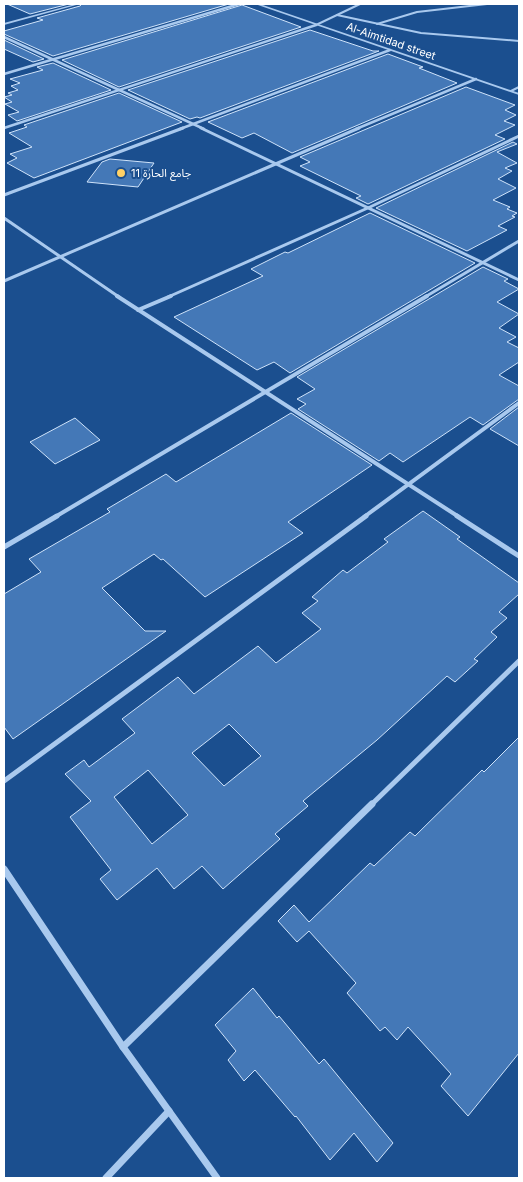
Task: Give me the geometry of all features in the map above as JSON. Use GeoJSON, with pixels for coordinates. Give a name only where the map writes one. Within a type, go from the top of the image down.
{"type":"FeatureCollection","features":[{"type":"Feature","properties":{"kind":"street"},"geometry":{"type":"LineString","coordinates":[[4,24],[78,4]]}},
{"type":"Feature","properties":{"kind":"street"},"geometry":{"type":"LineString","coordinates":[[4,74],[239,4]]}},
{"type":"Feature","properties":{"kind":"street","name":"Al-Aimtidad street"},"geometry":{"type":"LineString","coordinates":[[257,4],[519,94]]}},
{"type":"Feature","properties":{"kind":"street"},"geometry":{"type":"LineString","coordinates":[[4,128],[316,24]]}},
{"type":"Feature","properties":{"kind":"street"},"geometry":{"type":"LineString","coordinates":[[4,37],[194,124],[273,164],[370,207],[519,280]]}},
{"type":"Feature","properties":{"kind":"street"},"geometry":{"type":"LineString","coordinates":[[4,196],[390,50]]}},
{"type":"Feature","properties":{"kind":"street"},"geometry":{"type":"LineString","coordinates":[[4,281],[273,164],[476,79]]}},
{"type":"Feature","properties":{"kind":"street"},"geometry":{"type":"LineString","coordinates":[[138,310],[370,207],[519,136]]}},
{"type":"Feature","properties":{"kind":"street"},"geometry":{"type":"LineString","coordinates":[[4,218],[138,310],[519,556]]}},
{"type":"Feature","properties":{"kind":"street"},"geometry":{"type":"LineString","coordinates":[[4,548],[519,240]]}},
{"type":"Feature","properties":{"kind":"street"},"geometry":{"type":"LineString","coordinates":[[4,781],[519,403]]}},
{"type":"Feature","properties":{"kind":"street"},"geometry":{"type":"LineString","coordinates":[[123,1047],[519,661]]}},
{"type":"Feature","properties":{"kind":"street"},"geometry":{"type":"LineString","coordinates":[[4,869],[123,1047],[217,1178]]}},
{"type":"Feature","properties":{"kind":"street"},"geometry":{"type":"LineString","coordinates":[[106,1178],[169,1111]]}},
{"type":"Feature","properties":{"kind":"lane"},"geometry":{"type":"LineString","coordinates":[[316,24],[360,4]]}},
{"type":"Feature","properties":{"kind":"lane"},"geometry":{"type":"LineString","coordinates":[[376,25],[411,13],[487,4]]}},
{"type":"Feature","properties":{"kind":"lane"},"geometry":{"type":"LineString","coordinates":[[337,15],[376,25],[420,33],[519,41]]}},
{"type":"Feature","properties":{"kind":"lane"},"geometry":{"type":"LineString","coordinates":[[511,91],[519,87]]}},
{"type":"Feature","properties":{"kind":"building"},"geometry":{"type":"Polygon","coordinates":[[[7,4],[69,4],[30,14],[7,4]]]}},
{"type":"Feature","properties":{"kind":"building"},"geometry":{"type":"Polygon","coordinates":[[[82,4],[229,4],[53,56],[4,34],[4,31],[43,20],[37,18],[82,4]]]}},
{"type":"Feature","properties":{"kind":"building"},"geometry":{"type":"Polygon","coordinates":[[[242,5],[301,27],[119,87],[62,60],[242,5]]]}},
{"type":"Feature","properties":{"kind":"building"},"geometry":{"type":"Polygon","coordinates":[[[310,30],[373,51],[379,51],[200,118],[190,119],[128,90],[310,30]]]}},
{"type":"Feature","properties":{"kind":"building"},"geometry":{"type":"Polygon","coordinates":[[[4,40],[44,59],[33,62],[4,49],[4,40]]]}},
{"type":"Feature","properties":{"kind":"building"},"geometry":{"type":"Polygon","coordinates":[[[388,54],[423,67],[419,68],[457,83],[292,153],[254,133],[242,138],[208,122],[388,54]]]}},
{"type":"Feature","properties":{"kind":"building"},"geometry":{"type":"Polygon","coordinates":[[[53,63],[111,90],[17,121],[8,115],[19,112],[5,104],[12,102],[4,97],[12,95],[8,93],[18,90],[11,86],[20,83],[10,79],[43,70],[37,67],[53,63]]]}},
{"type":"Feature","properties":{"kind":"building"},"geometry":{"type":"Polygon","coordinates":[[[466,87],[515,105],[505,110],[516,115],[504,121],[515,125],[495,135],[505,139],[368,204],[356,198],[361,196],[300,166],[310,162],[300,157],[466,87]]]}},
{"type":"Feature","properties":{"kind":"building"},"geometry":{"type":"Polygon","coordinates":[[[119,93],[182,122],[34,178],[7,163],[17,158],[10,154],[32,147],[9,133],[27,127],[24,125],[119,93]]]}},
{"type":"Feature","properties":{"kind":"building"},"geometry":{"type":"Polygon","coordinates":[[[513,142],[517,144],[497,152],[517,163],[505,168],[512,171],[498,179],[516,188],[493,200],[510,207],[507,209],[517,213],[512,216],[515,217],[498,226],[507,230],[467,251],[376,208],[513,142]]]}},
{"type":"Feature","properties":{"kind":"building","name":"جامع الحارة 11"},"geometry":{"type":"Polygon","coordinates":[[[110,159],[154,163],[138,187],[87,182],[102,162],[110,159]]]}},
{"type":"Feature","properties":{"kind":"building"},"geometry":{"type":"Polygon","coordinates":[[[370,213],[475,263],[290,373],[274,362],[257,370],[174,317],[263,276],[251,269],[370,213]]]}},
{"type":"Feature","properties":{"kind":"building"},"geometry":{"type":"Polygon","coordinates":[[[483,267],[508,279],[504,281],[519,289],[497,302],[519,314],[499,328],[516,337],[507,342],[519,348],[519,362],[499,375],[519,386],[519,399],[483,425],[470,417],[403,462],[390,453],[379,461],[298,409],[306,404],[297,399],[315,389],[297,377],[483,267]]]}},
{"type":"Feature","properties":{"kind":"building"},"geometry":{"type":"Polygon","coordinates":[[[519,407],[519,446],[490,429],[519,407]]]}},
{"type":"Feature","properties":{"kind":"building"},"geometry":{"type":"Polygon","coordinates":[[[291,413],[372,465],[288,522],[303,533],[205,597],[163,559],[161,560],[154,554],[102,588],[145,631],[166,631],[13,739],[4,727],[4,594],[41,572],[29,559],[110,512],[107,509],[166,474],[176,482],[291,413]]]}},
{"type":"Feature","properties":{"kind":"building"},"geometry":{"type":"Polygon","coordinates":[[[75,418],[100,440],[55,464],[30,442],[75,418]]]}},
{"type":"Feature","properties":{"kind":"building"},"geometry":{"type":"Polygon","coordinates":[[[423,511],[460,537],[457,539],[519,583],[519,594],[499,612],[507,618],[491,632],[497,637],[474,659],[478,661],[455,682],[447,676],[377,740],[303,801],[308,806],[275,834],[280,839],[223,889],[202,866],[174,889],[157,868],[117,900],[100,879],[111,870],[70,817],[91,801],[65,774],[84,760],[89,767],[135,733],[122,719],[178,677],[194,694],[258,646],[276,663],[321,629],[302,613],[318,601],[312,597],[343,570],[347,573],[388,542],[384,539],[423,511]],[[229,724],[192,753],[224,786],[261,756],[229,724]],[[148,770],[114,797],[152,844],[188,815],[148,770]]]}},
{"type":"Feature","properties":{"kind":"building"},"geometry":{"type":"Polygon","coordinates":[[[519,737],[519,1053],[468,1116],[441,1086],[451,1074],[408,1027],[397,1040],[385,1027],[380,1031],[347,993],[356,983],[309,931],[297,942],[278,921],[294,905],[309,922],[370,863],[374,866],[410,832],[415,836],[482,770],[484,772],[519,737]]]}},
{"type":"Feature","properties":{"kind":"building"},"geometry":{"type":"Polygon","coordinates":[[[253,988],[277,1018],[279,1016],[319,1064],[324,1059],[393,1143],[377,1162],[354,1133],[330,1160],[296,1116],[255,1070],[244,1081],[228,1060],[236,1051],[215,1025],[253,988]]]}},
{"type":"Feature","properties":{"kind":"place","name":"جامع الحارة 11"},"geometry":{"type":"Point","coordinates":[121,173]}}]}
